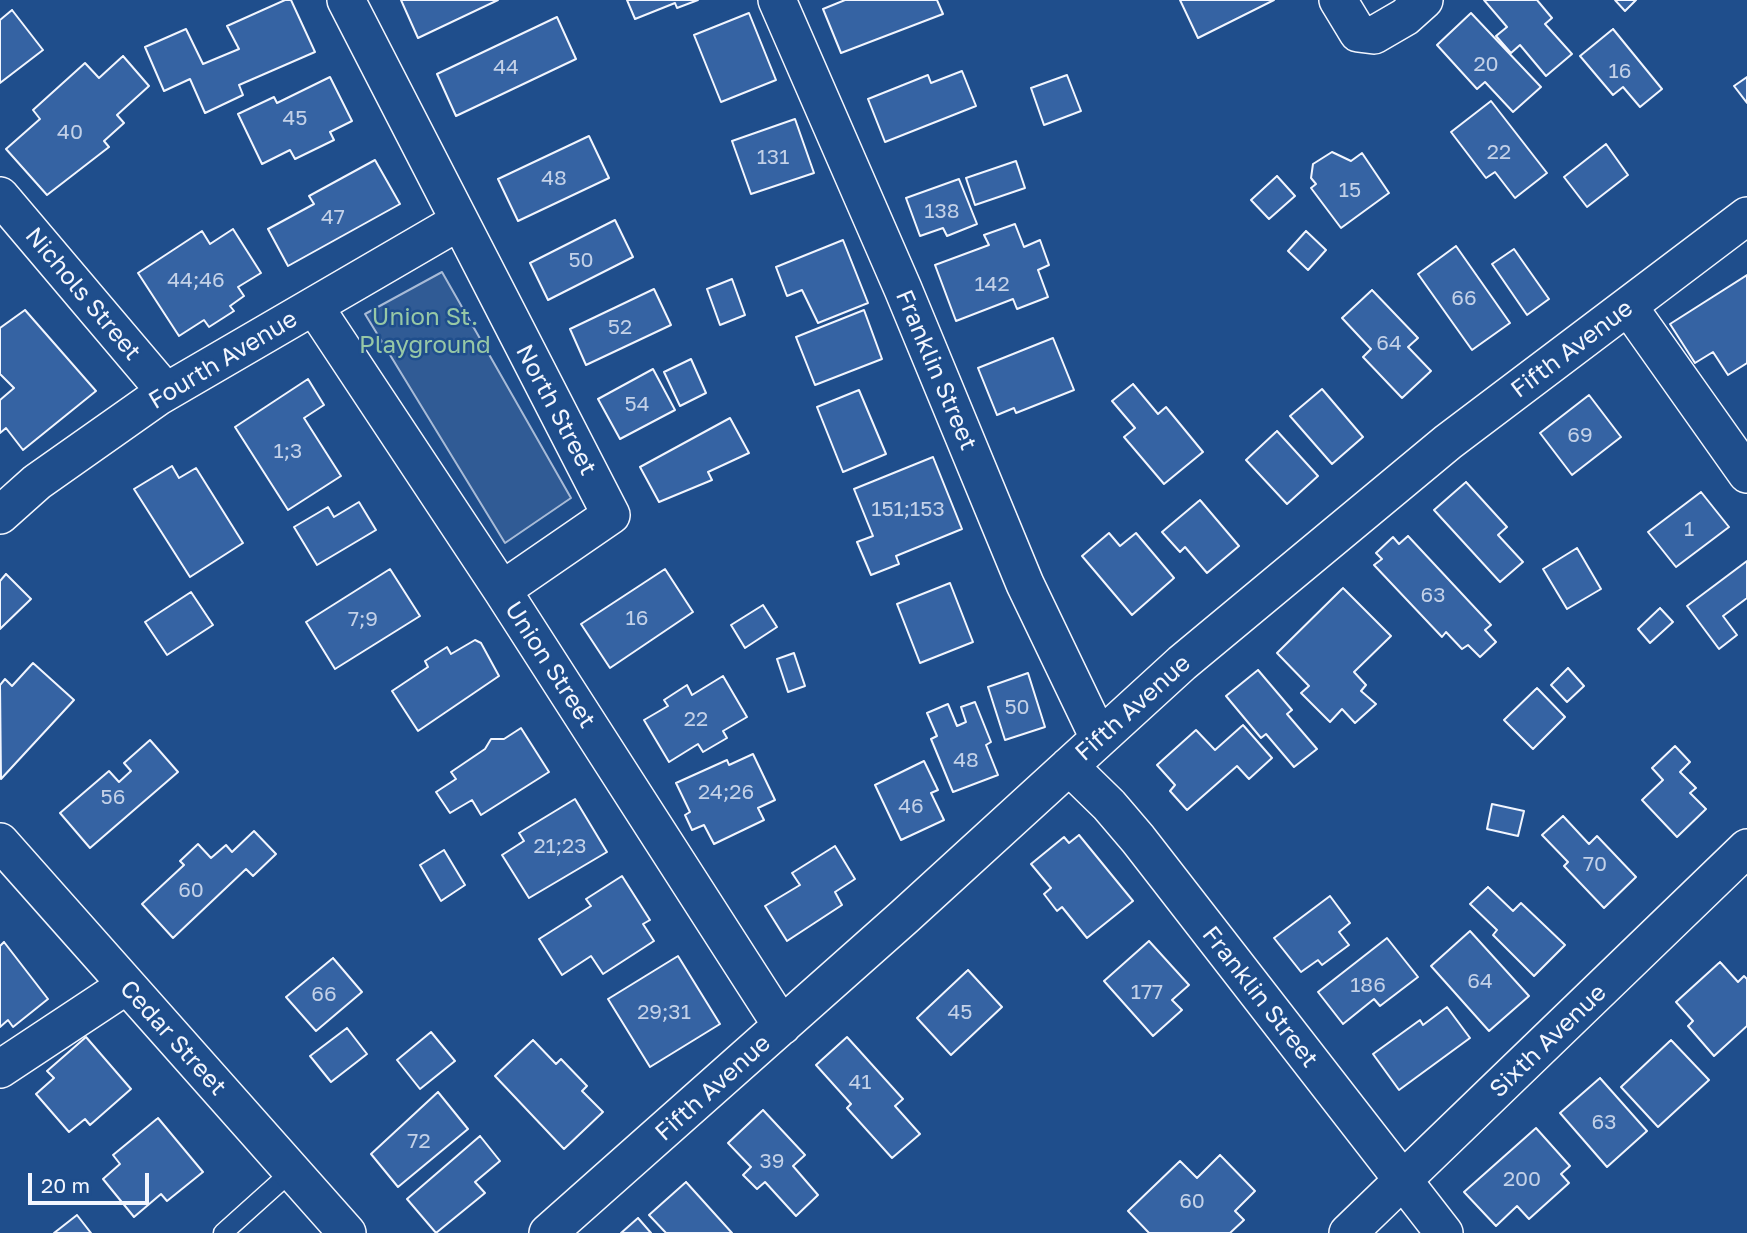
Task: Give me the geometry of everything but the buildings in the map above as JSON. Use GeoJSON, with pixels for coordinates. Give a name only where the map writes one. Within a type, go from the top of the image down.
{"type":"FeatureCollection","features":[{"type":"Feature","properties":{"kind":"street","name":"North Street"},"geometry":{"type":"LineString","coordinates":[[346,0],[611,515],[502,590]]}},
{"type":"Feature","properties":{"kind":"street","name":"Franklin Street"},"geometry":{"type":"LineString","coordinates":[[777,0],[908,302],[1025,584],[1099,738]]}},
{"type":"Feature","properties":{"kind":"street"},"geometry":{"type":"LineString","coordinates":[[1338,0],[1358,33],[1374,35],[1405,17],[1424,0]]}},
{"type":"Feature","properties":{"kind":"street","name":"Nichols Street"},"geometry":{"type":"LineString","coordinates":[[0,196],[166,392]]}},
{"type":"Feature","properties":{"kind":"street","name":"Fifth Avenue"},"geometry":{"type":"LineString","coordinates":[[548,1233],[782,1026],[1182,663],[1448,442],[1747,216]]}},
{"type":"Feature","properties":{"kind":"street","name":"Fourth Avenue"},"geometry":{"type":"LineString","coordinates":[[0,515],[37,482],[166,392],[458,222]]}},
{"type":"Feature","properties":{"kind":"street","name":"Union Street"},"geometry":{"type":"LineString","coordinates":[[314,306],[502,590],[782,1026]]}},
{"type":"Feature","properties":{"kind":"street"},"geometry":{"type":"LineString","coordinates":[[1628,306],[1747,474]]}},
{"type":"Feature","properties":{"kind":"street","name":"Franklin Street"},"geometry":{"type":"LineString","coordinates":[[1069,766],[1138,839],[1444,1233]]}},
{"type":"Feature","properties":{"kind":"street","name":"Cedar Street"},"geometry":{"type":"LineString","coordinates":[[0,842],[347,1233]]}},
{"type":"Feature","properties":{"kind":"street","name":"Sixth Avenue"},"geometry":{"type":"LineString","coordinates":[[1348,1233],[1747,848]]}},
{"type":"Feature","properties":{"kind":"street"},"geometry":{"type":"LineString","coordinates":[[0,1069],[127,985]]}},
{"type":"Feature","properties":{"kind":"lane"},"geometry":{"type":"LineString","coordinates":[[223,1233],[292,1171]]}},
{"type":"Feature","properties":{"kind":"shaded area","name":"Union St. Playground"},"geometry":{"type":"Polygon","coordinates":[[[442,272],[571,498],[505,543],[365,314],[442,272]]]}}]}
